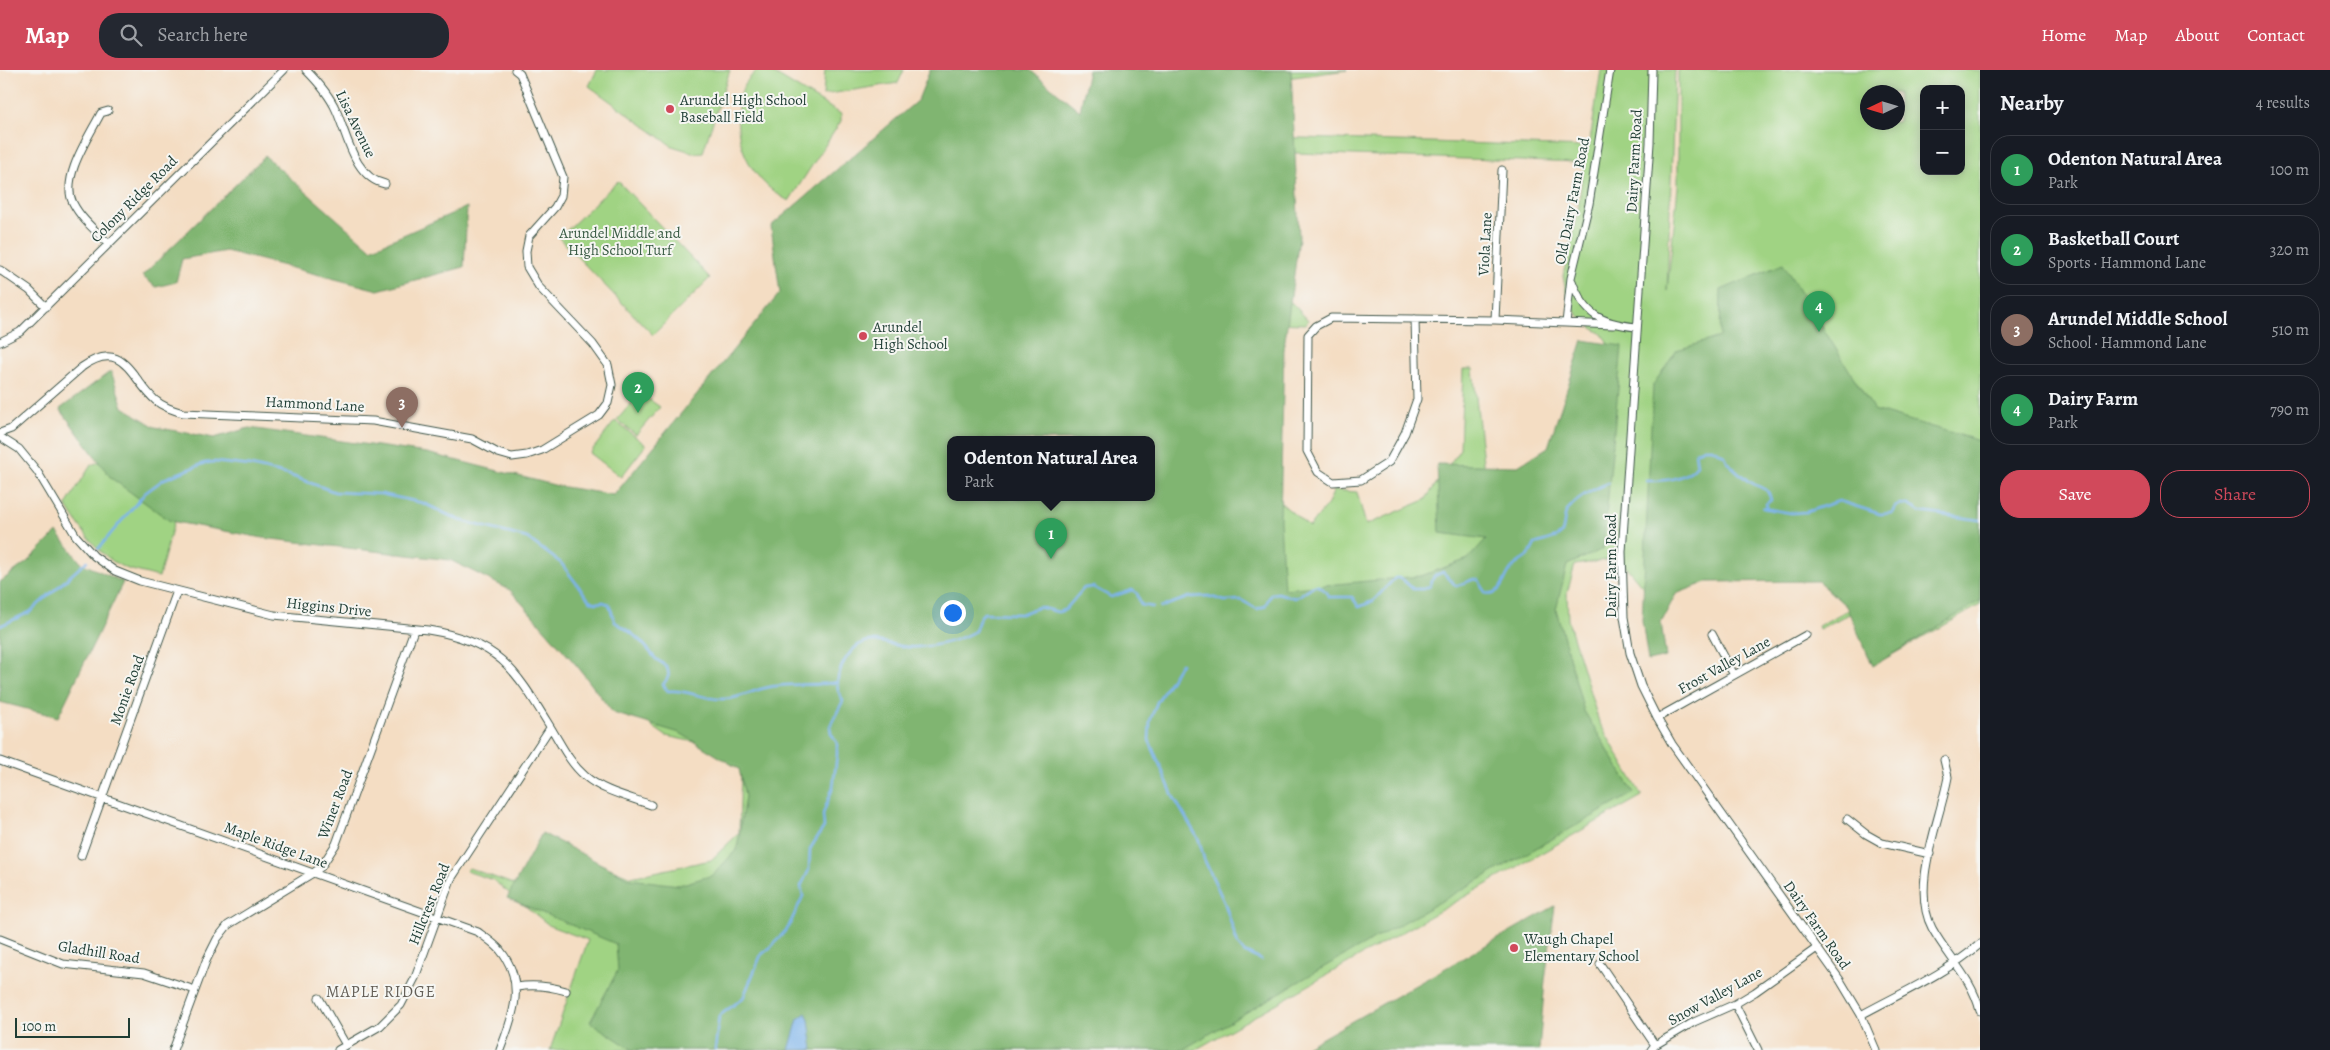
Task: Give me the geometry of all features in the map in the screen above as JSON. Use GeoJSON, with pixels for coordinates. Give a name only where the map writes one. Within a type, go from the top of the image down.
{"type":"FeatureCollection","features":[{"type":"Feature","properties":{"kind":"street","name":"Colony Ridge Road"},"geometry":{"type":"LineString","coordinates":[[0,342],[20,332],[284,70]]}},
{"type":"Feature","properties":{"kind":"street","name":"Lisa Avenue"},"geometry":{"type":"LineString","coordinates":[[306,70],[327,93],[336,109],[350,147],[363,170],[378,183],[385,184]]}},
{"type":"Feature","properties":{"kind":"street","name":"Hammond Lane"},"geometry":{"type":"LineString","coordinates":[[0,433],[11,429],[82,367],[95,358],[108,356],[123,362],[134,372],[155,400],[166,408],[183,413],[373,421],[472,439],[498,453],[512,457],[528,455],[542,450],[599,415],[608,404],[612,385],[608,365],[593,344],[555,306],[527,267],[526,251],[529,236],[555,207],[561,196],[563,177],[520,74],[515,70]]}},
{"type":"Feature","properties":{"kind":"street","name":"Old Dairy Farm Road"},"geometry":{"type":"LineString","coordinates":[[1610,70],[1589,204],[1571,278],[1583,305],[1597,317],[1613,324],[1636,327]]}},
{"type":"Feature","properties":{"kind":"street","name":"Dairy Farm Road"},"geometry":{"type":"LineString","coordinates":[[1652,70],[1650,143],[1636,327],[1622,579],[1624,617],[1630,653],[1641,686],[1672,744],[1817,948],[1860,1015],[1876,1050]]}},
{"type":"Feature","properties":{"kind":"street"},"geometry":{"type":"LineString","coordinates":[[108,111],[101,113],[72,172],[69,187],[71,201],[79,214],[109,244]]}},
{"type":"Feature","properties":{"kind":"street","name":"Viola Lane"},"geometry":{"type":"LineString","coordinates":[[1495,320],[1502,170]]}},
{"type":"Feature","properties":{"kind":"street"},"geometry":{"type":"LineString","coordinates":[[0,270],[29,290],[46,306]]}},
{"type":"Feature","properties":{"kind":"street"},"geometry":{"type":"LineString","coordinates":[[1566,323],[1571,278]]}},
{"type":"Feature","properties":{"kind":"street"},"geometry":{"type":"LineString","coordinates":[[1416,319],[1417,399],[1406,433],[1389,462],[1361,480],[1333,482],[1318,472],[1307,451],[1308,335],[1316,326],[1331,318],[1416,319],[1495,320],[1613,324]]}},
{"type":"Feature","properties":{"kind":"street","name":"Higgins Drive"},"geometry":{"type":"LineString","coordinates":[[0,437],[19,449],[37,471],[76,536],[94,556],[115,571],[177,591],[274,616],[450,634],[479,643],[497,654],[514,671],[572,762],[585,776],[598,785],[651,805]]}},
{"type":"Feature","properties":{"kind":"street","name":"Monie Road"},"geometry":{"type":"LineString","coordinates":[[81,856],[177,591]]}},
{"type":"Feature","properties":{"kind":"street","name":"Winer Road"},"geometry":{"type":"LineString","coordinates":[[173,1050],[195,990],[217,939],[228,925],[321,867],[336,844],[414,630]]}},
{"type":"Feature","properties":{"kind":"street"},"geometry":{"type":"LineString","coordinates":[[1712,634],[1734,675]]}},
{"type":"Feature","properties":{"kind":"street","name":"Frost Valley Lane"},"geometry":{"type":"LineString","coordinates":[[1657,718],[1806,635]]}},
{"type":"Feature","properties":{"kind":"street","name":"Hillcrest Road"},"geometry":{"type":"LineString","coordinates":[[338,1050],[380,1026],[401,1005],[415,978],[451,879],[550,728]]}},
{"type":"Feature","properties":{"kind":"street"},"geometry":{"type":"LineString","coordinates":[[1944,760],[1948,777],[1923,889],[1925,910],[1932,928],[1970,984],[1980,1011]]}},
{"type":"Feature","properties":{"kind":"street","name":"Maple Ridge Lane"},"geometry":{"type":"LineString","coordinates":[[0,761],[478,932],[499,949],[511,968],[517,987]]}},
{"type":"Feature","properties":{"kind":"street"},"geometry":{"type":"LineString","coordinates":[[1847,819],[1866,834],[1882,843],[1930,854]]}},
{"type":"Feature","properties":{"kind":"street","name":"Gladhill Road"},"geometry":{"type":"LineString","coordinates":[[0,939],[63,964],[144,973],[195,990]]}},
{"type":"Feature","properties":{"kind":"street"},"geometry":{"type":"LineString","coordinates":[[1860,1015],[1956,963],[1980,944]]}},
{"type":"Feature","properties":{"kind":"street","name":"Snow Valley Lane"},"geometry":{"type":"LineString","coordinates":[[1653,1047],[1694,1022],[1735,1004],[1817,948]]}},
{"type":"Feature","properties":{"kind":"street"},"geometry":{"type":"LineString","coordinates":[[1600,964],[1653,1047]]}},
{"type":"Feature","properties":{"kind":"street"},"geometry":{"type":"LineString","coordinates":[[500,1050],[513,1015],[517,987],[528,985],[548,986],[566,991]]}},
{"type":"Feature","properties":{"kind":"street"},"geometry":{"type":"LineString","coordinates":[[319,998],[346,1045]]}},
{"type":"Feature","properties":{"kind":"street"},"geometry":{"type":"LineString","coordinates":[[1735,1004],[1758,1050]]}},
{"type":"Feature","properties":{"kind":"green space","name":"Arundel High School Baseball Field"},"geometry":{"type":"Polygon","coordinates":[[[597,70],[730,70],[703,152],[695,153],[672,146],[589,86],[597,70]]]}},
{"type":"Feature","properties":{"kind":"green space"},"geometry":{"type":"Polygon","coordinates":[[[757,70],[768,70],[841,114],[841,121],[789,201],[774,192],[752,167],[744,152],[739,136],[739,102],[744,85],[757,70]]]}},
{"type":"Feature","properties":{"kind":"green space"},"geometry":{"type":"Polygon","coordinates":[[[825,70],[904,70],[898,83],[823,95],[825,70]]]}},
{"type":"Feature","properties":{"kind":"green space"},"geometry":{"type":"Polygon","coordinates":[[[930,70],[1030,70],[1080,111],[1088,70],[1291,70],[1299,238],[1284,347],[1280,521],[1284,589],[1421,576],[1468,559],[1486,539],[1440,533],[1437,464],[1518,466],[1548,447],[1583,340],[1622,346],[1603,549],[1567,565],[1556,609],[1584,711],[1634,793],[1317,971],[1182,1050],[633,1050],[590,1022],[618,970],[616,944],[507,898],[542,833],[630,879],[679,885],[713,875],[737,849],[745,796],[739,769],[680,733],[613,713],[578,667],[510,590],[450,560],[263,538],[170,521],[111,478],[60,409],[111,371],[123,407],[155,427],[214,438],[249,428],[427,453],[558,486],[614,495],[780,293],[771,226],[918,100],[930,70]]]}},
{"type":"Feature","properties":{"kind":"green space"},"geometry":{"type":"Polygon","coordinates":[[[1092,70],[1347,70],[1271,80],[1270,137],[1589,147],[1601,70],[1675,70],[1667,291],[1678,187],[1678,70],[1980,70],[1980,605],[1883,660],[1855,611],[1819,629],[1818,626],[1853,607],[1829,565],[1762,560],[1651,597],[1613,551],[1612,559],[1575,565],[1567,593],[1568,620],[1599,722],[1642,796],[1195,1050],[550,1050],[588,940],[550,926],[493,880],[466,871],[469,868],[532,891],[564,843],[575,853],[631,877],[711,860],[739,833],[741,771],[723,748],[666,736],[598,688],[554,596],[447,550],[177,510],[159,577],[128,569],[109,558],[92,542],[66,505],[91,465],[144,445],[381,494],[947,497],[947,501],[1155,501],[1155,436],[1150,436],[1081,111],[1092,70]],[[1268,152],[1265,300],[1291,302],[1308,320],[1306,324],[1272,323],[1266,490],[1309,527],[1328,504],[1334,490],[1357,492],[1366,525],[1425,500],[1460,449],[1463,369],[1473,369],[1486,490],[1576,440],[1616,354],[1601,333],[1592,328],[1576,313],[1566,292],[1563,276],[1578,211],[1583,168],[1578,163],[1268,152]]]}},
{"type":"Feature","properties":{"kind":"green space"},"geometry":{"type":"Polygon","coordinates":[[[265,156],[371,249],[467,207],[464,267],[378,290],[226,251],[182,259],[176,282],[156,287],[142,276],[265,156]]]}},
{"type":"Feature","properties":{"kind":"green space","name":"Arundel Middle and High School Turf"},"geometry":{"type":"Polygon","coordinates":[[[618,181],[710,278],[653,335],[559,238],[618,181]]]}},
{"type":"Feature","properties":{"kind":"green space"},"geometry":{"type":"Polygon","coordinates":[[[1783,264],[1874,410],[1980,441],[1980,601],[1873,666],[1846,606],[1818,581],[1707,582],[1676,594],[1661,622],[1666,657],[1648,661],[1642,620],[1653,385],[1677,350],[1720,337],[1721,290],[1783,264]]]}},
{"type":"Feature","properties":{"kind":"green space"},"geometry":{"type":"Polygon","coordinates":[[[640,393],[660,407],[636,435],[617,420],[640,393]]]}},
{"type":"Feature","properties":{"kind":"green space"},"geometry":{"type":"Polygon","coordinates":[[[615,421],[646,445],[621,477],[590,453],[615,421]]]}},
{"type":"Feature","properties":{"kind":"green space"},"geometry":{"type":"Polygon","coordinates":[[[57,532],[81,563],[123,582],[58,717],[0,702],[0,582],[27,562],[57,532]]]}},
{"type":"Feature","properties":{"kind":"green space","name":"Waugh Chapel Elementary School"},"geometry":{"type":"Polygon","coordinates":[[[1555,906],[1545,980],[1539,1050],[1301,1050],[1555,906]]]}},
{"type":"Feature","properties":{"kind":"water"},"geometry":{"type":"Polygon","coordinates":[[[806,1013],[809,1020],[813,1050],[789,1050],[798,1019],[806,1013]]]}},
{"type":"Feature","properties":{"kind":"waterway"},"geometry":{"type":"LineString","coordinates":[[1646,481],[1681,477],[1697,465],[1695,452],[1704,448],[1712,448],[1725,456],[1728,463],[1748,481],[1768,491],[1771,500],[1766,504],[1768,509],[1763,508],[1791,513],[1806,512],[1839,501],[1880,514],[1892,513],[1895,507],[1901,504],[1908,505],[1920,512],[1980,520]]}},
{"type":"Feature","properties":{"kind":"waterway"},"geometry":{"type":"LineString","coordinates":[[98,549],[145,493],[164,479],[205,463],[215,462],[251,466],[289,475],[335,492],[381,494],[423,503],[459,520],[527,538],[561,563],[589,600],[596,603],[603,602],[609,604],[615,622],[637,638],[657,660],[666,666],[668,675],[663,685],[668,691],[724,699],[735,698],[774,686],[838,682]]}},
{"type":"Feature","properties":{"kind":"waterway"},"geometry":{"type":"LineString","coordinates":[[1161,607],[1190,597],[1208,596],[1225,601],[1241,600],[1257,609],[1265,606],[1271,594],[1278,593],[1295,598],[1313,586],[1320,587],[1329,597],[1352,597],[1359,607],[1373,601],[1395,578],[1401,578],[1413,589],[1424,589],[1430,586],[1434,576],[1443,572],[1456,586],[1474,579],[1479,580],[1485,593],[1491,594],[1499,590],[1511,569],[1527,557],[1535,544],[1557,537],[1562,533],[1566,513],[1579,498],[1609,483]]}},
{"type":"Feature","properties":{"kind":"waterway"},"geometry":{"type":"LineString","coordinates":[[0,626],[30,612],[87,561]]}},
{"type":"Feature","properties":{"kind":"waterway"},"geometry":{"type":"LineString","coordinates":[[715,1050],[719,1016],[743,998],[761,955],[788,928],[803,896],[801,886],[809,870],[810,849],[824,827],[823,814],[833,787],[837,743],[831,733],[830,726],[843,701],[837,683],[841,667],[851,652],[864,643],[871,641],[911,647],[954,640],[975,631],[980,617],[984,613],[1021,614],[1039,607],[1058,612],[1065,610],[1084,588],[1093,587],[1111,597],[1132,590],[1137,593],[1141,605],[1153,607]]}},
{"type":"Feature","properties":{"kind":"waterway"},"geometry":{"type":"LineString","coordinates":[[1181,663],[1157,702],[1150,721],[1149,740],[1174,798],[1199,840],[1204,859],[1225,904],[1238,945],[1244,952],[1261,960]]}},
{"type":"Feature","properties":{"kind":"place","name":"Arundel High School Baseball Field"},"geometry":{"type":"Point","coordinates":[670,109]}},
{"type":"Feature","properties":{"kind":"place","name":"Dairy Farm"},"geometry":{"type":"Point","coordinates":[1819,332]}},
{"type":"Feature","properties":{"kind":"place","name":"Arundel High School"},"geometry":{"type":"Point","coordinates":[863,336]}},
{"type":"Feature","properties":{"kind":"place","name":"Basketball Court"},"geometry":{"type":"Point","coordinates":[638,413]}},
{"type":"Feature","properties":{"kind":"place","name":"Arundel Middle School"},"geometry":{"type":"Point","coordinates":[402,428]}},
{"type":"Feature","properties":{"kind":"place","name":"Odenton Natural Area"},"geometry":{"type":"Point","coordinates":[1051,559]}},
{"type":"Feature","properties":{"kind":"place","name":"Waugh Chapel Elementary School"},"geometry":{"type":"Point","coordinates":[1514,948]}},
{"type":"Feature","properties":{"kind":"district","name":"MAPLE RIDGE"},"geometry":{"type":"Point","coordinates":[381,992]}}]}
